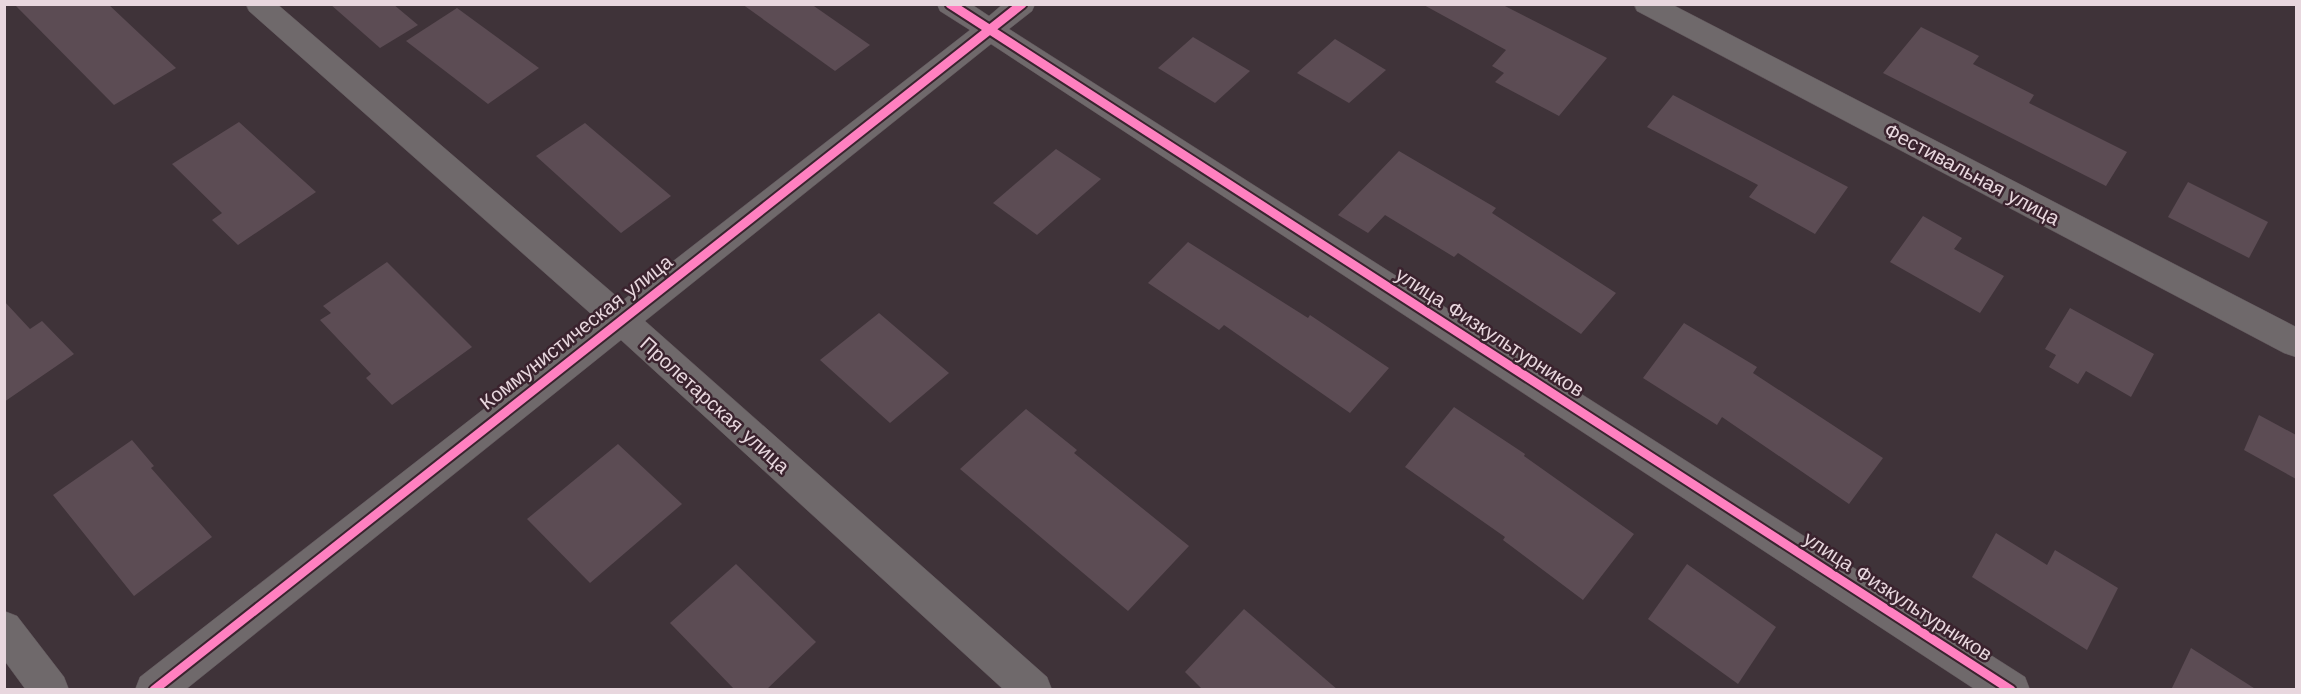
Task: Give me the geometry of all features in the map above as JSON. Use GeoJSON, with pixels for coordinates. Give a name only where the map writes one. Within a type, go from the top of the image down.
{"type":"FeatureCollection","features":[{"type":"Feature","properties":{"kind":"street","name":"Пролетарская улица"},"geometry":{"type":"LineString","coordinates":[[259,4],[621,320],[1033,690]]}},
{"type":"Feature","properties":{"kind":"street","name":"улица Физкультурников"},"geometry":{"type":"LineString","coordinates":[[950,4],[2010,690]]}},
{"type":"Feature","properties":{"kind":"street","name":"Коммунистическая улица"},"geometry":{"type":"LineString","coordinates":[[154,690],[1022,4]]}},
{"type":"Feature","properties":{"kind":"street","name":"Фестивальная улица"},"geometry":{"type":"LineString","coordinates":[[1647,4],[2296,343]]}},
{"type":"Feature","properties":{"kind":"street"},"geometry":{"type":"LineString","coordinates":[[4,630],[50,690]]}},
{"type":"Feature","properties":{"kind":"building"},"geometry":{"type":"Polygon","coordinates":[[[14,4],[108,4],[176,68],[114,105],[14,4]]]}},
{"type":"Feature","properties":{"kind":"building"},"geometry":{"type":"Polygon","coordinates":[[[330,4],[393,4],[418,25],[380,48],[330,4]]]}},
{"type":"Feature","properties":{"kind":"building"},"geometry":{"type":"Polygon","coordinates":[[[742,4],[811,4],[870,45],[835,71],[742,4]]]}},
{"type":"Feature","properties":{"kind":"building"},"geometry":{"type":"Polygon","coordinates":[[[1422,4],[1501,4],[1607,58],[1559,116],[1495,82],[1504,73],[1492,66],[1506,50],[1422,4]]]}},
{"type":"Feature","properties":{"kind":"building"},"geometry":{"type":"Polygon","coordinates":[[[457,8],[539,68],[488,104],[406,41],[457,8]]]}},
{"type":"Feature","properties":{"kind":"building"},"geometry":{"type":"Polygon","coordinates":[[[1921,27],[1979,56],[1973,64],[2034,95],[2029,103],[2127,152],[2106,186],[1883,73],[1921,27]]]}},
{"type":"Feature","properties":{"kind":"building"},"geometry":{"type":"Polygon","coordinates":[[[1193,37],[1250,71],[1215,103],[1158,68],[1193,37]]]}},
{"type":"Feature","properties":{"kind":"building"},"geometry":{"type":"Polygon","coordinates":[[[1335,39],[1386,70],[1349,103],[1297,73],[1335,39]]]}},
{"type":"Feature","properties":{"kind":"building"},"geometry":{"type":"Polygon","coordinates":[[[1673,95],[1848,187],[1815,234],[1749,197],[1758,185],[1647,127],[1673,95]]]}},
{"type":"Feature","properties":{"kind":"building"},"geometry":{"type":"Polygon","coordinates":[[[239,122],[316,192],[238,245],[212,220],[222,213],[172,164],[239,122]]]}},
{"type":"Feature","properties":{"kind":"building"},"geometry":{"type":"Polygon","coordinates":[[[585,123],[671,196],[621,233],[536,156],[585,123]]]}},
{"type":"Feature","properties":{"kind":"building"},"geometry":{"type":"Polygon","coordinates":[[[1056,149],[1101,179],[1037,235],[993,203],[1056,149]]]}},
{"type":"Feature","properties":{"kind":"building"},"geometry":{"type":"Polygon","coordinates":[[[1399,151],[1496,208],[1492,213],[1616,293],[1581,334],[1458,253],[1454,257],[1385,215],[1368,233],[1338,215],[1399,151]]]}},
{"type":"Feature","properties":{"kind":"building"},"geometry":{"type":"Polygon","coordinates":[[[2188,182],[2268,222],[2249,258],[2168,217],[2188,182]]]}},
{"type":"Feature","properties":{"kind":"building"},"geometry":{"type":"Polygon","coordinates":[[[1923,216],[1962,238],[1954,249],[2004,276],[1980,313],[1890,262],[1923,216]]]}},
{"type":"Feature","properties":{"kind":"building"},"geometry":{"type":"Polygon","coordinates":[[[1188,242],[1308,318],[1310,315],[1389,368],[1350,413],[1224,325],[1219,330],[1148,283],[1188,242]]]}},
{"type":"Feature","properties":{"kind":"building"},"geometry":{"type":"Polygon","coordinates":[[[387,262],[472,347],[392,405],[366,378],[371,374],[320,320],[331,313],[323,306],[387,262]]]}},
{"type":"Feature","properties":{"kind":"building"},"geometry":{"type":"Polygon","coordinates":[[[4,301],[30,329],[42,321],[74,354],[4,402],[4,301]]]}},
{"type":"Feature","properties":{"kind":"building"},"geometry":{"type":"Polygon","coordinates":[[[2070,308],[2154,354],[2131,397],[2086,371],[2078,384],[2049,367],[2056,355],[2045,349],[2070,308]]]}},
{"type":"Feature","properties":{"kind":"building"},"geometry":{"type":"Polygon","coordinates":[[[879,313],[949,373],[890,423],[820,360],[879,313]]]}},
{"type":"Feature","properties":{"kind":"building"},"geometry":{"type":"Polygon","coordinates":[[[1684,323],[1757,367],[1753,373],[1883,458],[1849,504],[1722,417],[1717,425],[1643,378],[1684,323]]]}},
{"type":"Feature","properties":{"kind":"building"},"geometry":{"type":"Polygon","coordinates":[[[1454,407],[1525,454],[1524,456],[1634,534],[1583,600],[1503,540],[1505,537],[1405,467],[1454,407]]]}},
{"type":"Feature","properties":{"kind":"building"},"geometry":{"type":"Polygon","coordinates":[[[1026,409],[1077,450],[1074,453],[1189,546],[1128,611],[960,469],[1026,409]]]}},
{"type":"Feature","properties":{"kind":"building"},"geometry":{"type":"Polygon","coordinates":[[[2259,415],[2296,435],[2296,479],[2244,450],[2259,415]]]}},
{"type":"Feature","properties":{"kind":"building"},"geometry":{"type":"Polygon","coordinates":[[[132,440],[154,466],[151,468],[212,537],[134,596],[53,495],[132,440]]]}},
{"type":"Feature","properties":{"kind":"building"},"geometry":{"type":"Polygon","coordinates":[[[618,444],[682,504],[590,583],[527,519],[618,444]]]}},
{"type":"Feature","properties":{"kind":"building"},"geometry":{"type":"Polygon","coordinates":[[[1996,533],[2047,565],[2055,550],[2118,588],[2087,650],[1972,577],[1996,533]]]}},
{"type":"Feature","properties":{"kind":"building"},"geometry":{"type":"Polygon","coordinates":[[[736,564],[816,642],[766,690],[735,690],[670,623],[736,564]]]}},
{"type":"Feature","properties":{"kind":"building"},"geometry":{"type":"Polygon","coordinates":[[[1687,564],[1776,627],[1738,684],[1648,619],[1687,564]]]}},
{"type":"Feature","properties":{"kind":"building"},"geometry":{"type":"Polygon","coordinates":[[[1244,609],[1338,690],[1203,690],[1185,672],[1244,609]]]}},
{"type":"Feature","properties":{"kind":"building"},"geometry":{"type":"Polygon","coordinates":[[[2191,648],[2257,690],[2171,690],[2191,648]]]}},
{"type":"Feature","properties":{"kind":"cycle path"},"geometry":{"type":"LineString","coordinates":[[950,4],[2011,690]]}},
{"type":"Feature","properties":{"kind":"cycle path"},"geometry":{"type":"LineString","coordinates":[[154,690],[1022,4]]}}]}
